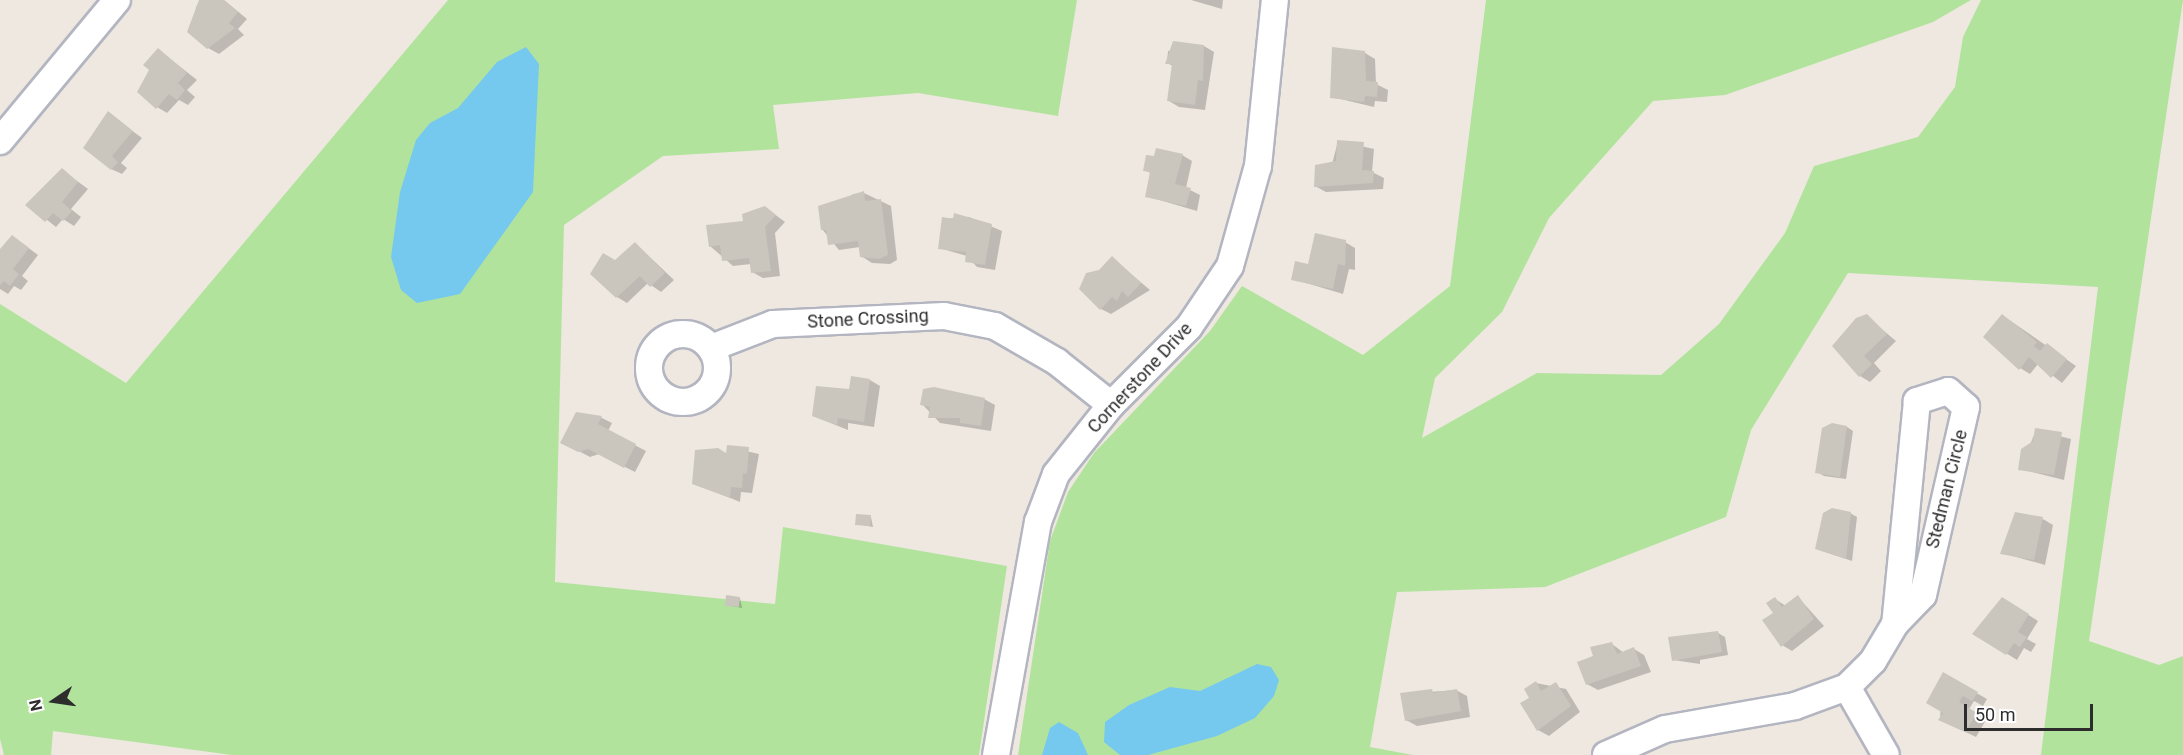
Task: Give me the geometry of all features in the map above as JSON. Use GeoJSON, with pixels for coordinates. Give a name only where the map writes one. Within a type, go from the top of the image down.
{"type":"FeatureCollection","features":[{"type":"Feature","properties":{"kind":"street"},"geometry":{"type":"LineString","coordinates":[[0,141],[117,0]]}},
{"type":"Feature","properties":{"kind":"street","name":"Cornerstone Drive"},"geometry":{"type":"LineString","coordinates":[[996,755],[1038,522],[1056,474],[1112,405],[1189,327],[1230,266],[1258,166],[1275,0]]}},
{"type":"Feature","properties":{"kind":"street","name":"Stone Crossing"},"geometry":{"type":"LineString","coordinates":[[711,348],[773,324],[944,316],[995,326],[1057,362],[1112,405]]}},
{"type":"Feature","properties":{"kind":"street","name":"Stedman Circle"},"geometry":{"type":"LineString","coordinates":[[1606,755],[1665,729],[1795,706],[1846,687],[1873,661],[1895,624],[1923,595],[1961,438],[1966,407],[1948,391],[1917,401],[1895,624]]}},
{"type":"Feature","properties":{"kind":"street"},"geometry":{"type":"LineString","coordinates":[[1846,687],[1886,755]]}},
{"type":"Feature","properties":{"kind":"green space"},"geometry":{"type":"Polygon","coordinates":[[[448,0],[1077,0],[1058,116],[918,93],[773,105],[779,149],[663,156],[564,225],[555,582],[775,604],[783,527],[1007,566],[979,755],[232,755],[53,731],[51,755],[4,755],[0,739],[0,304],[126,383],[448,0]]]}},
{"type":"Feature","properties":{"kind":"green space"},"geometry":{"type":"Polygon","coordinates":[[[1486,0],[1971,0],[1933,22],[1725,95],[1653,101],[1549,218],[1502,312],[1435,378],[1422,438],[1537,373],[1661,375],[1719,324],[1785,233],[1814,166],[1918,137],[1955,87],[1963,37],[1981,0],[2183,0],[2089,641],[2159,665],[2183,656],[2183,755],[2041,755],[2098,287],[1848,273],[1751,430],[1726,517],[1545,587],[1397,592],[1370,747],[1413,755],[1018,755],[1050,541],[1068,492],[1094,453],[1210,331],[1242,286],[1363,355],[1450,286],[1486,0]]]}},
{"type":"Feature","properties":{"kind":"water"},"geometry":{"type":"Polygon","coordinates":[[[526,47],[539,64],[533,192],[460,294],[417,303],[401,290],[391,257],[400,192],[416,140],[430,123],[458,108],[497,62],[526,47]]]}},
{"type":"Feature","properties":{"kind":"water"},"geometry":{"type":"Polygon","coordinates":[[[1257,664],[1271,667],[1279,680],[1274,696],[1255,718],[1217,736],[1148,755],[1120,755],[1104,742],[1105,722],[1129,705],[1170,687],[1200,691],[1257,664]]]}},
{"type":"Feature","properties":{"kind":"water"},"geometry":{"type":"Polygon","coordinates":[[[1059,722],[1078,733],[1088,755],[1042,755],[1050,728],[1059,722]]]}},
{"type":"Feature","properties":{"kind":"building"},"geometry":{"type":"Polygon","coordinates":[[[199,0],[223,0],[238,12],[229,23],[235,28],[207,49],[187,32],[199,0]]]}},
{"type":"Feature","properties":{"kind":"building"},"geometry":{"type":"Polygon","coordinates":[[[1173,41],[1204,45],[1203,81],[1198,80],[1195,105],[1167,101],[1172,64],[1165,64],[1173,41]]]}},
{"type":"Feature","properties":{"kind":"building"},"geometry":{"type":"Polygon","coordinates":[[[1332,47],[1365,51],[1366,81],[1378,82],[1377,97],[1365,96],[1364,102],[1330,98],[1332,47]]]}},
{"type":"Feature","properties":{"kind":"building"},"geometry":{"type":"Polygon","coordinates":[[[158,48],[187,73],[178,83],[185,90],[177,100],[169,94],[156,109],[137,92],[149,70],[143,65],[158,48]]]}},
{"type":"Feature","properties":{"kind":"building"},"geometry":{"type":"Polygon","coordinates":[[[108,111],[133,131],[112,156],[118,162],[111,170],[83,148],[108,111]]]}},
{"type":"Feature","properties":{"kind":"building"},"geometry":{"type":"Polygon","coordinates":[[[1337,140],[1364,142],[1362,170],[1374,171],[1373,183],[1314,187],[1315,165],[1336,161],[1337,140]]]}},
{"type":"Feature","properties":{"kind":"building"},"geometry":{"type":"Polygon","coordinates":[[[1156,148],[1183,154],[1175,184],[1191,188],[1186,206],[1145,197],[1150,172],[1143,171],[1146,155],[1154,156],[1156,148]]]}},
{"type":"Feature","properties":{"kind":"building"},"geometry":{"type":"Polygon","coordinates":[[[62,168],[78,182],[62,202],[72,211],[63,221],[53,213],[45,222],[25,205],[62,168]]]}},
{"type":"Feature","properties":{"kind":"building"},"geometry":{"type":"Polygon","coordinates":[[[864,191],[865,201],[881,199],[888,255],[879,259],[860,257],[858,241],[828,245],[826,230],[821,230],[818,206],[864,191]]]}},
{"type":"Feature","properties":{"kind":"building"},"geometry":{"type":"Polygon","coordinates":[[[765,206],[776,215],[765,227],[771,271],[751,273],[749,258],[722,261],[720,245],[709,247],[706,225],[743,221],[742,214],[765,206]]]}},
{"type":"Feature","properties":{"kind":"building"},"geometry":{"type":"Polygon","coordinates":[[[954,213],[992,224],[985,265],[965,262],[966,252],[938,249],[942,217],[953,219],[954,213]]]}},
{"type":"Feature","properties":{"kind":"building"},"geometry":{"type":"Polygon","coordinates":[[[1315,233],[1346,240],[1345,266],[1338,264],[1333,289],[1291,280],[1295,261],[1308,264],[1315,233]]]}},
{"type":"Feature","properties":{"kind":"building"},"geometry":{"type":"Polygon","coordinates":[[[12,235],[29,248],[13,269],[19,274],[10,286],[4,281],[0,285],[0,249],[12,235]]]}},
{"type":"Feature","properties":{"kind":"building"},"geometry":{"type":"Polygon","coordinates":[[[635,242],[665,273],[650,287],[640,276],[616,298],[590,274],[603,253],[615,260],[635,242]]]}},
{"type":"Feature","properties":{"kind":"building"},"geometry":{"type":"Polygon","coordinates":[[[1112,256],[1141,283],[1128,297],[1122,291],[1117,301],[1112,297],[1100,310],[1079,289],[1086,273],[1099,270],[1112,256]]]}},
{"type":"Feature","properties":{"kind":"building"},"geometry":{"type":"Polygon","coordinates":[[[1867,314],[1887,334],[1864,356],[1872,364],[1859,377],[1832,346],[1856,318],[1867,314]]]}},
{"type":"Feature","properties":{"kind":"building"},"geometry":{"type":"Polygon","coordinates":[[[2002,314],[2037,342],[2034,346],[2040,351],[2047,343],[2067,359],[2051,378],[2029,357],[2019,370],[1983,337],[2002,314]]]}},
{"type":"Feature","properties":{"kind":"building"},"geometry":{"type":"Polygon","coordinates":[[[851,376],[870,379],[864,422],[838,418],[837,425],[812,416],[816,386],[849,389],[851,376]]]}},
{"type":"Feature","properties":{"kind":"building"},"geometry":{"type":"Polygon","coordinates":[[[934,387],[985,398],[981,426],[960,423],[960,418],[928,418],[930,407],[920,405],[923,389],[934,387]]]}},
{"type":"Feature","properties":{"kind":"building"},"geometry":{"type":"Polygon","coordinates":[[[576,412],[602,416],[598,424],[636,444],[624,468],[588,449],[578,452],[560,443],[576,412]]]}},
{"type":"Feature","properties":{"kind":"building"},"geometry":{"type":"Polygon","coordinates":[[[1832,423],[1847,426],[1840,477],[1815,473],[1822,428],[1832,423]]]}},
{"type":"Feature","properties":{"kind":"building"},"geometry":{"type":"Polygon","coordinates":[[[2035,428],[2062,432],[2054,475],[2018,470],[2021,449],[2033,441],[2035,428]]]}},
{"type":"Feature","properties":{"kind":"building"},"geometry":{"type":"Polygon","coordinates":[[[727,445],[749,447],[747,474],[743,473],[742,488],[731,487],[730,498],[692,484],[695,450],[718,448],[726,453],[727,445]]]}},
{"type":"Feature","properties":{"kind":"building"},"geometry":{"type":"Polygon","coordinates":[[[1832,508],[1851,512],[1846,559],[1815,549],[1823,513],[1832,508]]]}},
{"type":"Feature","properties":{"kind":"building"},"geometry":{"type":"Polygon","coordinates":[[[2015,512],[2043,517],[2034,560],[2000,554],[2015,512]]]}},
{"type":"Feature","properties":{"kind":"building"},"geometry":{"type":"Polygon","coordinates":[[[856,514],[871,515],[870,526],[855,525],[856,514]]]}},
{"type":"Feature","properties":{"kind":"building"},"geometry":{"type":"Polygon","coordinates":[[[726,595],[740,597],[739,607],[725,606],[726,595]]]}},
{"type":"Feature","properties":{"kind":"building"},"geometry":{"type":"Polygon","coordinates":[[[1798,595],[1814,619],[1781,647],[1762,620],[1773,613],[1766,603],[1775,597],[1782,607],[1798,595]]]}},
{"type":"Feature","properties":{"kind":"building"},"geometry":{"type":"Polygon","coordinates":[[[2002,597],[2029,614],[2018,632],[2027,637],[2020,647],[2014,643],[2006,655],[1972,634],[2002,597]]]}},
{"type":"Feature","properties":{"kind":"building"},"geometry":{"type":"Polygon","coordinates":[[[1718,631],[1722,652],[1672,661],[1668,637],[1718,631]]]}},
{"type":"Feature","properties":{"kind":"building"},"geometry":{"type":"Polygon","coordinates":[[[1612,642],[1617,654],[1634,647],[1641,666],[1586,685],[1577,662],[1593,656],[1590,647],[1612,642]]]}},
{"type":"Feature","properties":{"kind":"building"},"geometry":{"type":"Polygon","coordinates":[[[1943,672],[1978,692],[1972,701],[1963,696],[1959,702],[1977,713],[1965,732],[1938,720],[1943,713],[1926,703],[1943,672]]]}},
{"type":"Feature","properties":{"kind":"building"},"geometry":{"type":"Polygon","coordinates":[[[1536,681],[1541,691],[1556,682],[1571,706],[1537,731],[1520,703],[1529,698],[1524,689],[1536,681]]]}},
{"type":"Feature","properties":{"kind":"building"},"geometry":{"type":"Polygon","coordinates":[[[1432,689],[1433,693],[1457,689],[1461,711],[1405,721],[1400,693],[1432,689]]]}}]}
